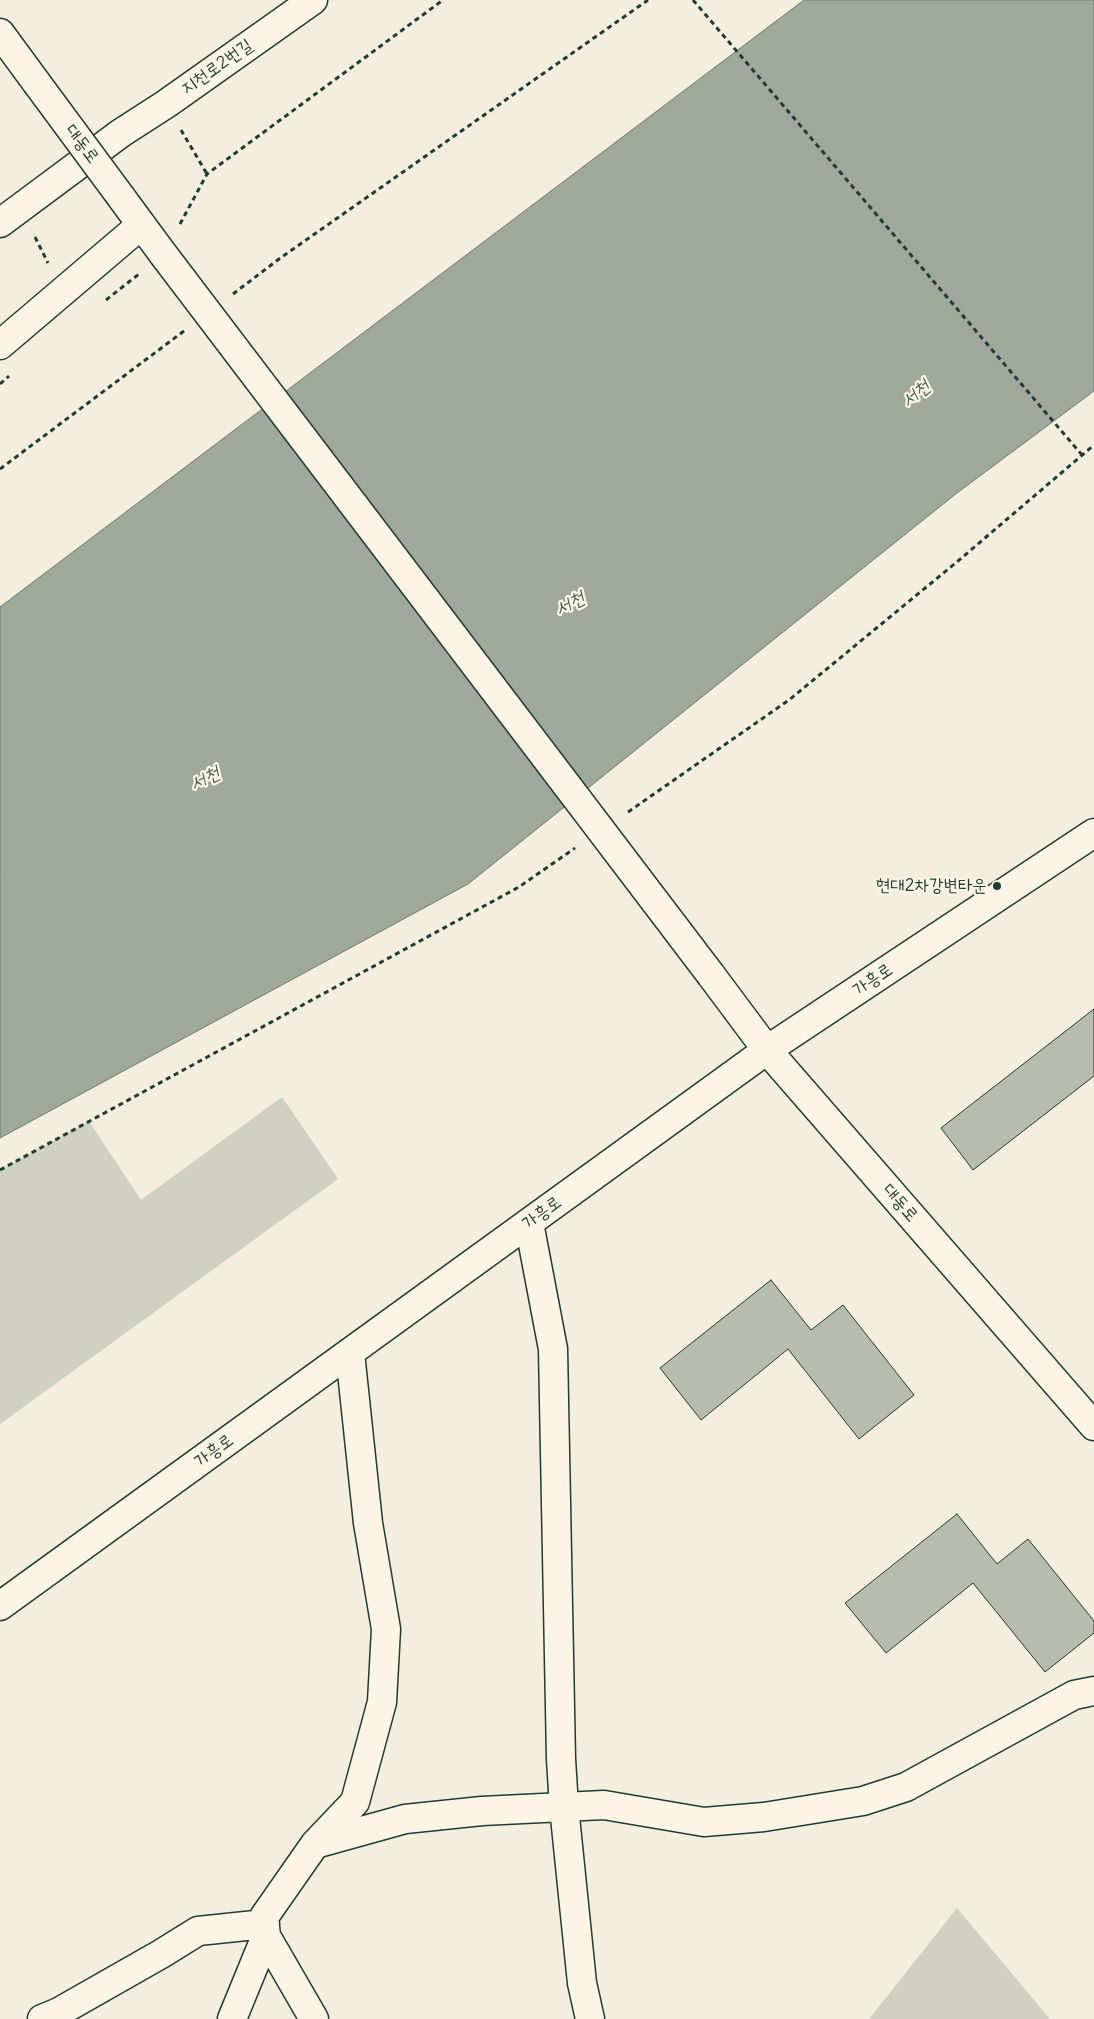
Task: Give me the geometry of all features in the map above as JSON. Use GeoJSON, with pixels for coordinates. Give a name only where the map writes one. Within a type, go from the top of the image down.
{"type":"FeatureCollection","features":[{"type":"Feature","properties":{"kind":"street","name":"지천로2번길"},"geometry":{"type":"LineString","coordinates":[[0,224],[121,133],[166,104],[313,0]]}},
{"type":"Feature","properties":{"kind":"street","name":"대동로"},"geometry":{"type":"LineString","coordinates":[[0,33],[163,254],[768,1050],[1094,1426]]}},
{"type":"Feature","properties":{"kind":"street"},"geometry":{"type":"LineString","coordinates":[[0,346],[142,225]]}},
{"type":"Feature","properties":{"kind":"street","name":"가흥로"},"geometry":{"type":"LineString","coordinates":[[0,1606],[768,1050],[1094,833]]}},
{"type":"Feature","properties":{"kind":"street"},"geometry":{"type":"LineString","coordinates":[[529,1223],[553,1348],[561,1759],[582,1983],[590,2019]]}},
{"type":"Feature","properties":{"kind":"street"},"geometry":{"type":"LineString","coordinates":[[314,2019],[265,1930],[264,1917],[315,1844],[355,1802],[382,1702],[386,1629],[368,1523],[350,1353]]}},
{"type":"Feature","properties":{"kind":"street"},"geometry":{"type":"LineString","coordinates":[[315,1844],[405,1819],[482,1810],[604,1805],[704,1822],[764,1817],[863,1802],[906,1787],[1074,1695],[1094,1691]]}},
{"type":"Feature","properties":{"kind":"street"},"geometry":{"type":"LineString","coordinates":[[42,2019],[59,2012],[198,1931],[265,1930]]}},
{"type":"Feature","properties":{"kind":"street"},"geometry":{"type":"LineString","coordinates":[[232,2019],[265,1930]]}},
{"type":"Feature","properties":{"kind":"path"},"geometry":{"type":"LineString","coordinates":[[163,254],[207,174],[443,0]]}},
{"type":"Feature","properties":{"kind":"path"},"geometry":{"type":"LineString","coordinates":[[231,295],[648,0]]}},
{"type":"Feature","properties":{"kind":"path"},"geometry":{"type":"LineString","coordinates":[[693,0],[1082,455]]}},
{"type":"Feature","properties":{"kind":"path"},"geometry":{"type":"LineString","coordinates":[[166,104],[207,174]]}},
{"type":"Feature","properties":{"kind":"path"},"geometry":{"type":"LineString","coordinates":[[22,207],[62,293]]}},
{"type":"Feature","properties":{"kind":"path"},"geometry":{"type":"LineString","coordinates":[[0,468],[192,325]]}},
{"type":"Feature","properties":{"kind":"shaded area"},"geometry":{"type":"Polygon","coordinates":[[[282,1097],[338,1179],[0,1424],[0,1170],[89,1121],[141,1200],[282,1097]]]}},
{"type":"Feature","properties":{"kind":"shaded area"},"geometry":{"type":"Polygon","coordinates":[[[957,1908],[1050,2019],[869,2019],[957,1908]]]}},
{"type":"Feature","properties":{"kind":"water","name":"서천"},"geometry":{"type":"Polygon","coordinates":[[[804,0],[1094,0],[1094,391],[957,493],[468,884],[0,1138],[0,607],[804,0]]]}},
{"type":"Feature","properties":{"kind":"building"},"geometry":{"type":"Polygon","coordinates":[[[1094,1009],[1094,1076],[973,1170],[941,1128],[1094,1009]]]}},
{"type":"Feature","properties":{"kind":"building"},"geometry":{"type":"Polygon","coordinates":[[[771,1280],[811,1330],[843,1305],[914,1395],[859,1439],[788,1349],[701,1420],[660,1368],[771,1280]]]}},
{"type":"Feature","properties":{"kind":"building"},"geometry":{"type":"Polygon","coordinates":[[[957,1514],[997,1564],[1028,1539],[1094,1621],[1094,1633],[1045,1672],[973,1583],[886,1653],[845,1603],[957,1514]]]}},
{"type":"Feature","properties":{"kind":"place","name":"현대2차강변타운"},"geometry":{"type":"Point","coordinates":[997,886]}}]}
